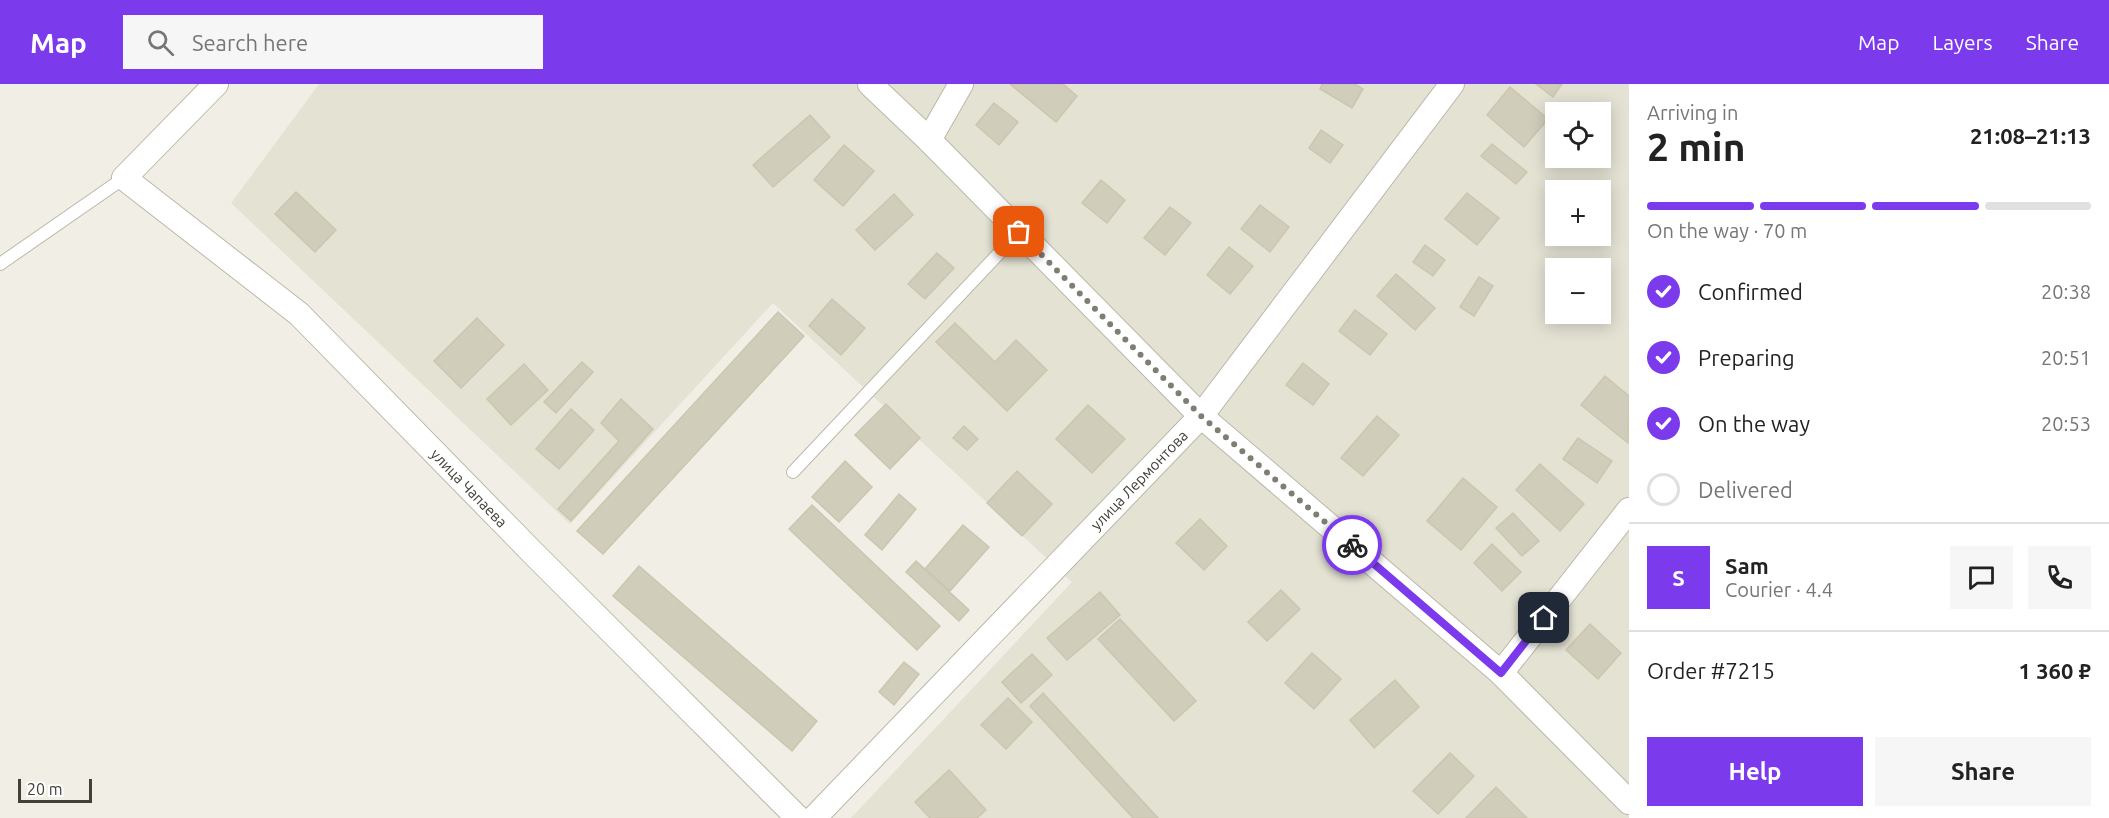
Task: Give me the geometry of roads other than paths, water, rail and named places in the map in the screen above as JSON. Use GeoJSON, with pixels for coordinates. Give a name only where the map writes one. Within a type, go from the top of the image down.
{"type":"FeatureCollection","features":[{"type":"Feature","properties":{"kind":"street"},"geometry":{"type":"LineString","coordinates":[[124,178],[216,84]]}},
{"type":"Feature","properties":{"kind":"street"},"geometry":{"type":"LineString","coordinates":[[870,84],[929,140],[1201,416],[1501,673],[1629,802]]}},
{"type":"Feature","properties":{"kind":"street"},"geometry":{"type":"LineString","coordinates":[[929,140],[961,84]]}},
{"type":"Feature","properties":{"kind":"street","name":"улица Лермонтова"},"geometry":{"type":"LineString","coordinates":[[814,818],[1201,416],[1452,84]]}},
{"type":"Feature","properties":{"kind":"street","name":"улица Чапаева"},"geometry":{"type":"LineString","coordinates":[[124,178],[299,314],[516,536],[798,818]]}},
{"type":"Feature","properties":{"kind":"street"},"geometry":{"type":"LineString","coordinates":[[1501,673],[1629,510]]}},
{"type":"Feature","properties":{"kind":"lane"},"geometry":{"type":"LineString","coordinates":[[0,264],[124,178]]}},
{"type":"Feature","properties":{"kind":"lane"},"geometry":{"type":"LineString","coordinates":[[793,472],[1019,232]]}}]}
